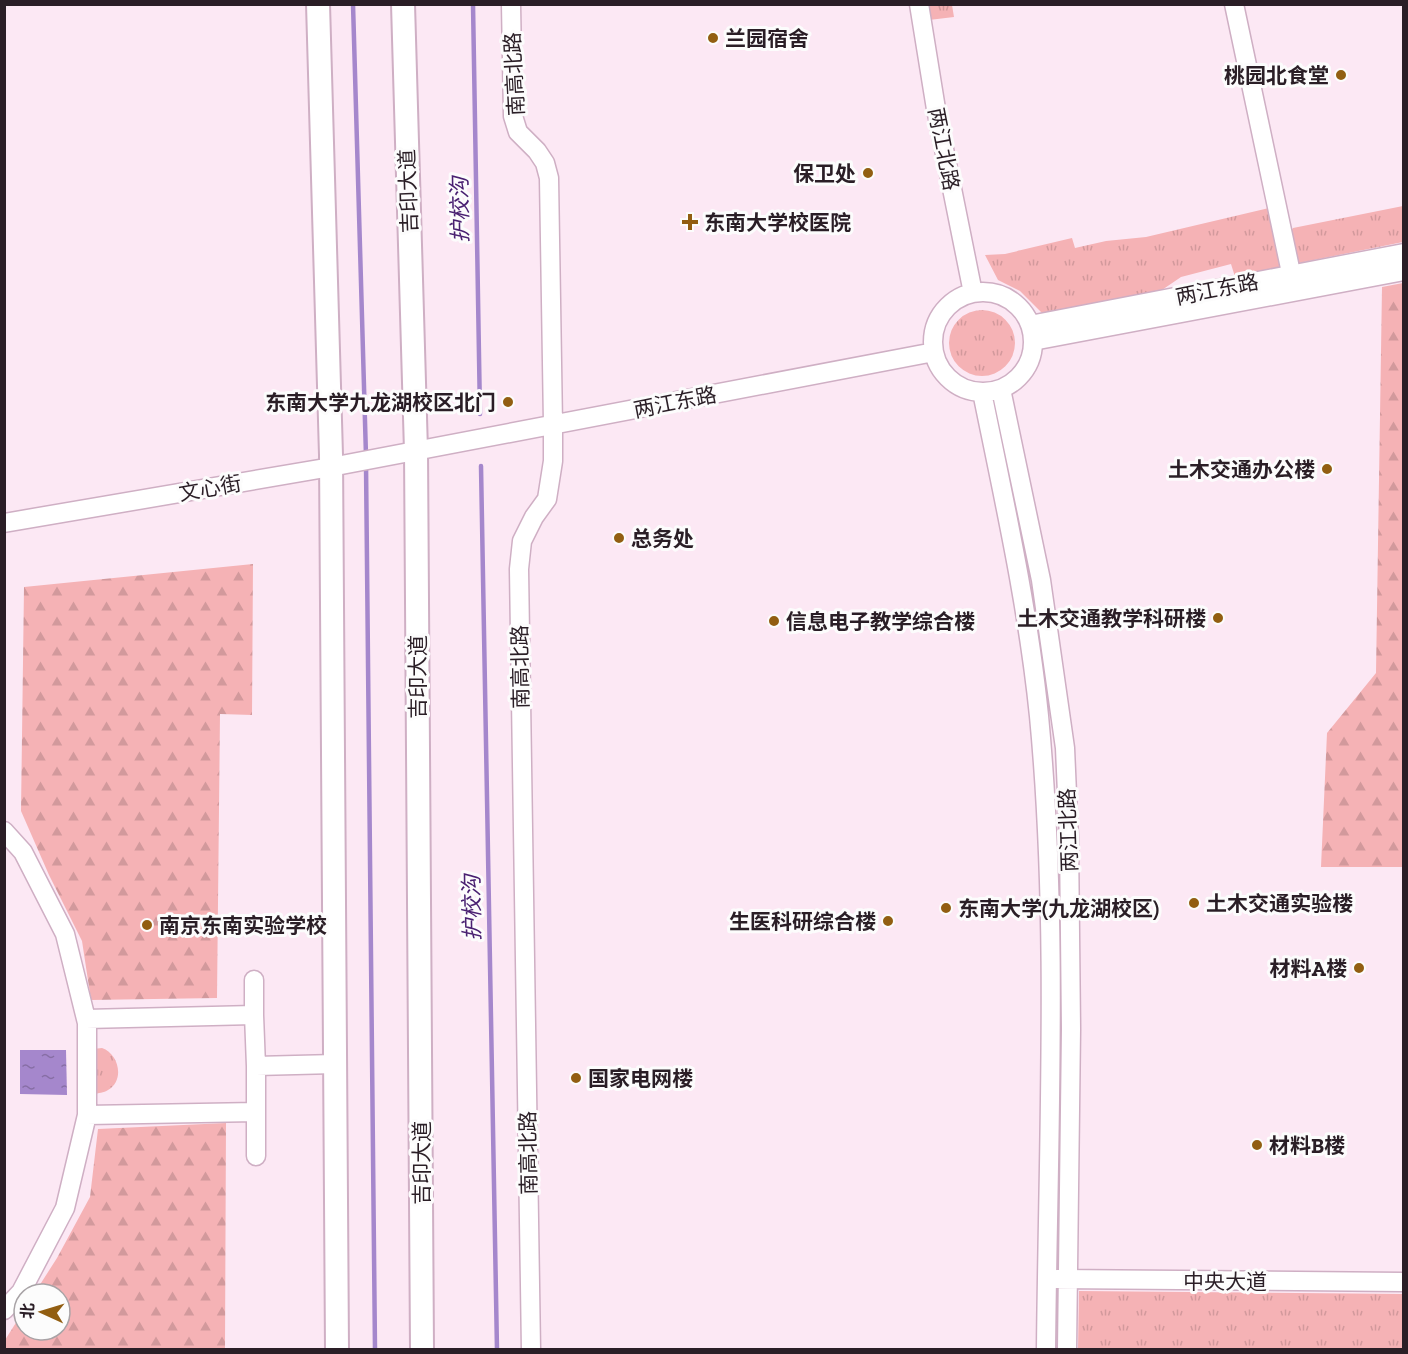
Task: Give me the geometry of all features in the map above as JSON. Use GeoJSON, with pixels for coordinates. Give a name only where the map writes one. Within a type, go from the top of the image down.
{"type":"FeatureCollection","features":[{"type":"Feature","properties":{"kind":"main road"},"geometry":{"type":"LineString","coordinates":[[318,4],[331,467],[337,1350]]}},
{"type":"Feature","properties":{"kind":"main road","name":"吉印大道"},"geometry":{"type":"LineString","coordinates":[[403,4],[416,451],[422,1350]]}},
{"type":"Feature","properties":{"kind":"street","name":"南高北路"},"geometry":{"type":"LineString","coordinates":[[511,4],[513,116],[518,132],[545,163],[549,178],[553,424],[553,461],[547,499],[534,517],[522,541],[519,569],[531,1350]]}},
{"type":"Feature","properties":{"kind":"street","name":"两江北路"},"geometry":{"type":"LineString","coordinates":[[919,4],[935,101],[973,293]]}},
{"type":"Feature","properties":{"kind":"street"},"geometry":{"type":"LineString","coordinates":[[1234,4],[1293,283]]}},
{"type":"Feature","properties":{"kind":"street","name":"两江东路"},"geometry":{"type":"LineString","coordinates":[[1032,333],[1293,283],[1404,254]]}},
{"type":"Feature","properties":{"kind":"street","name":"两江东路"},"geometry":{"type":"LineString","coordinates":[[1293,283],[1404,271]]}},
{"type":"Feature","properties":{"kind":"street"},"geometry":{"type":"LineString","coordinates":[[988,292],[1004,296],[1017,305],[1027,317],[1032,333],[1034,349],[1029,364],[1020,377],[992,392],[966,390],[952,381],[945,376],[934,352],[935,326],[944,311],[956,299],[973,293],[988,292]]}},
{"type":"Feature","properties":{"kind":"street","name":"两江东路"},"geometry":{"type":"LineString","coordinates":[[416,451],[934,352]]}},
{"type":"Feature","properties":{"kind":"street","name":"两江北路"},"geometry":{"type":"LineString","coordinates":[[1001,389],[1041,580],[1065,748],[1069,839],[1071,1029],[1067,1350]]}},
{"type":"Feature","properties":{"kind":"street","name":"两江北路"},"geometry":{"type":"LineString","coordinates":[[982,392],[1020,583],[1039,715],[1047,838],[1050,979],[1046,1350]]}},
{"type":"Feature","properties":{"kind":"street","name":"文心街"},"geometry":{"type":"LineString","coordinates":[[4,523],[416,451]]}},
{"type":"Feature","properties":{"kind":"street"},"geometry":{"type":"LineString","coordinates":[[4,831],[23,852],[65,934],[86,1019],[87,1115],[65,1208],[21,1292],[4,1310]]}},
{"type":"Feature","properties":{"kind":"street"},"geometry":{"type":"LineString","coordinates":[[254,980],[256,1156]]}},
{"type":"Feature","properties":{"kind":"street"},"geometry":{"type":"LineString","coordinates":[[86,1019],[254,1015]]}},
{"type":"Feature","properties":{"kind":"street"},"geometry":{"type":"LineString","coordinates":[[256,1066],[335,1064]]}},
{"type":"Feature","properties":{"kind":"street"},"geometry":{"type":"LineString","coordinates":[[87,1115],[256,1112]]}},
{"type":"Feature","properties":{"kind":"street","name":"中央大道"},"geometry":{"type":"LineString","coordinates":[[1047,1279],[1404,1282]]}},
{"type":"Feature","properties":{"kind":"green space"},"geometry":{"type":"Polygon","coordinates":[[[927,5],[952,5],[954,17],[929,20],[927,5]]]}},
{"type":"Feature","properties":{"kind":"green space"},"geometry":{"type":"Polygon","coordinates":[[[1403,206],[1403,242],[1299,263],[1295,261],[1290,233],[1293,228],[1403,206]]]}},
{"type":"Feature","properties":{"kind":"green space"},"geometry":{"type":"Polygon","coordinates":[[[1269,208],[1280,270],[1236,280],[1231,264],[1181,277],[1159,292],[1042,313],[1020,291],[998,280],[985,255],[1005,254],[1072,238],[1075,248],[1106,241],[1146,237],[1269,208]]]}},
{"type":"Feature","properties":{"kind":"green space"},"geometry":{"type":"Polygon","coordinates":[[[1403,283],[1403,867],[1321,867],[1327,733],[1376,673],[1382,287],[1403,283]]]}},
{"type":"Feature","properties":{"kind":"green space"},"geometry":{"type":"Polygon","coordinates":[[[975,310],[989,310],[1001,315],[1010,324],[1015,343],[1013,356],[1006,367],[989,376],[975,376],[963,371],[954,362],[949,350],[949,336],[954,324],[963,315],[975,310]]]}},
{"type":"Feature","properties":{"kind":"green space"},"geometry":{"type":"Polygon","coordinates":[[[253,564],[252,715],[220,714],[217,998],[91,1000],[82,941],[49,875],[21,811],[24,587],[253,564]]]}},
{"type":"Feature","properties":{"kind":"green space"},"geometry":{"type":"Polygon","coordinates":[[[102,1048],[108,1051],[116,1061],[117,1080],[105,1092],[94,1094],[93,1049],[102,1048]]]}},
{"type":"Feature","properties":{"kind":"green space"},"geometry":{"type":"Polygon","coordinates":[[[226,1123],[225,1349],[5,1349],[5,1340],[12,1329],[12,1342],[72,1342],[72,1282],[42,1282],[90,1197],[98,1129],[226,1123]]]}},
{"type":"Feature","properties":{"kind":"green space"},"geometry":{"type":"Polygon","coordinates":[[[1079,1291],[1403,1294],[1403,1349],[1078,1349],[1079,1291]]]}},
{"type":"Feature","properties":{"kind":"water"},"geometry":{"type":"Polygon","coordinates":[[[20,1050],[66,1050],[67,1095],[20,1094],[20,1050]]]}},
{"type":"Feature","properties":{"kind":"waterway"},"geometry":{"type":"LineString","coordinates":[[353,4],[366,456]]}},
{"type":"Feature","properties":{"kind":"waterway","name":"护校沟"},"geometry":{"type":"LineString","coordinates":[[473,4],[480,414]]}},
{"type":"Feature","properties":{"kind":"waterway"},"geometry":{"type":"LineString","coordinates":[[366,464],[375,1350]]}},
{"type":"Feature","properties":{"kind":"waterway","name":"护校沟"},"geometry":{"type":"LineString","coordinates":[[481,466],[497,1350]]}},
{"type":"Feature","properties":{"kind":"place","name":"兰园宿舍"},"geometry":{"type":"Point","coordinates":[713,38]}},
{"type":"Feature","properties":{"kind":"place","name":"桃园北食堂"},"geometry":{"type":"Point","coordinates":[1341,75]}},
{"type":"Feature","properties":{"kind":"place","name":"保卫处"},"geometry":{"type":"Point","coordinates":[868,173]}},
{"type":"Feature","properties":{"kind":"place","name":"东南大学校医院"},"geometry":{"type":"Point","coordinates":[690,222]}},
{"type":"Feature","properties":{"kind":"place","name":"东南大学九龙湖校区北门"},"geometry":{"type":"Point","coordinates":[508,402]}},
{"type":"Feature","properties":{"kind":"place","name":"土木交通办公楼"},"geometry":{"type":"Point","coordinates":[1327,469]}},
{"type":"Feature","properties":{"kind":"place","name":"总务处"},"geometry":{"type":"Point","coordinates":[619,538]}},
{"type":"Feature","properties":{"kind":"place","name":"土木交通教学科研楼"},"geometry":{"type":"Point","coordinates":[1218,618]}},
{"type":"Feature","properties":{"kind":"place","name":"信息电子教学综合楼"},"geometry":{"type":"Point","coordinates":[774,621]}},
{"type":"Feature","properties":{"kind":"place","name":"土木交通实验楼"},"geometry":{"type":"Point","coordinates":[1194,903]}},
{"type":"Feature","properties":{"kind":"place","name":"东南大学(九龙湖校区)"},"geometry":{"type":"Point","coordinates":[946,908]}},
{"type":"Feature","properties":{"kind":"place","name":"生医科研综合楼"},"geometry":{"type":"Point","coordinates":[888,921]}},
{"type":"Feature","properties":{"kind":"place","name":"南京东南实验学校"},"geometry":{"type":"Point","coordinates":[147,925]}},
{"type":"Feature","properties":{"kind":"place","name":"材料A楼"},"geometry":{"type":"Point","coordinates":[1359,968]}},
{"type":"Feature","properties":{"kind":"place","name":"国家电网楼"},"geometry":{"type":"Point","coordinates":[576,1078]}},
{"type":"Feature","properties":{"kind":"place","name":"材料B楼"},"geometry":{"type":"Point","coordinates":[1257,1145]}}]}
